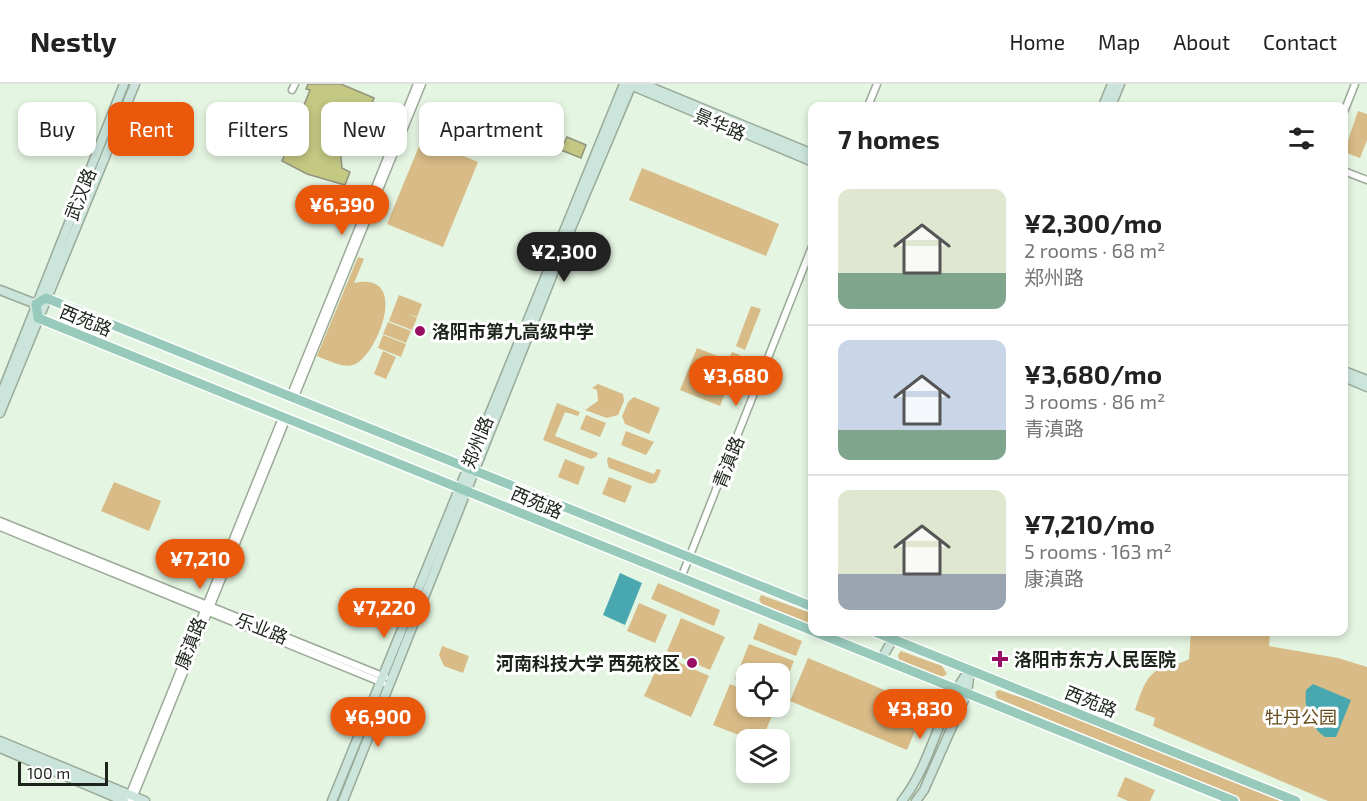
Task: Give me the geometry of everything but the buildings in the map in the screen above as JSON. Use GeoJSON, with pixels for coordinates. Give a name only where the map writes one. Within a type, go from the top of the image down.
{"type":"FeatureCollection","features":[{"type":"Feature","properties":{"kind":"main road","name":"武汉路"},"geometry":{"type":"LineString","coordinates":[[0,397],[124,84]]}},
{"type":"Feature","properties":{"kind":"main road","name":"武汉路"},"geometry":{"type":"LineString","coordinates":[[0,413],[135,84]]}},
{"type":"Feature","properties":{"kind":"main road","name":"景华路"},"geometry":{"type":"LineString","coordinates":[[629,84],[808,160]]}},
{"type":"Feature","properties":{"kind":"main road","name":"郑州路"},"geometry":{"type":"LineString","coordinates":[[343,801],[386,681],[629,84]]}},
{"type":"Feature","properties":{"kind":"main road","name":"景华路"},"geometry":{"type":"LineString","coordinates":[[644,84],[808,152]]}},
{"type":"Feature","properties":{"kind":"main road"},"geometry":{"type":"LineString","coordinates":[[1105,102],[1112,84]]}},
{"type":"Feature","properties":{"kind":"main road"},"geometry":{"type":"LineString","coordinates":[[1113,102],[1120,84]]}},
{"type":"Feature","properties":{"kind":"main road"},"geometry":{"type":"LineString","coordinates":[[0,290],[36,304]]}},
{"type":"Feature","properties":{"kind":"main road","name":"西苑路"},"geometry":{"type":"LineString","coordinates":[[808,605],[46,298],[36,304],[38,318],[808,629]]}},
{"type":"Feature","properties":{"kind":"main road"},"geometry":{"type":"LineString","coordinates":[[1348,373],[1367,381]]}},
{"type":"Feature","properties":{"kind":"main road"},"geometry":{"type":"LineString","coordinates":[[1348,379],[1367,387]]}},
{"type":"Feature","properties":{"kind":"main road","name":"西苑路"},"geometry":{"type":"LineString","coordinates":[[827,636],[1234,801]]}},
{"type":"Feature","properties":{"kind":"main road"},"geometry":{"type":"LineString","coordinates":[[882,658],[892,636]]}},
{"type":"Feature","properties":{"kind":"main road","name":"西苑路"},"geometry":{"type":"LineString","coordinates":[[894,636],[970,670],[1296,801]]}},
{"type":"Feature","properties":{"kind":"main road"},"geometry":{"type":"LineString","coordinates":[[902,801],[915,785],[955,689],[970,670]]}},
{"type":"Feature","properties":{"kind":"main road"},"geometry":{"type":"LineString","coordinates":[[918,800],[967,693],[970,670]]}},
{"type":"Feature","properties":{"kind":"main road","name":"郑州路"},"geometry":{"type":"LineString","coordinates":[[332,801],[386,681]]}},
{"type":"Feature","properties":{"kind":"main road"},"geometry":{"type":"LineString","coordinates":[[0,741],[129,799]]}},
{"type":"Feature","properties":{"kind":"main road"},"geometry":{"type":"LineString","coordinates":[[0,747],[129,799],[145,801]]}},
{"type":"Feature","properties":{"kind":"street"},"geometry":{"type":"LineString","coordinates":[[292,398],[417,84]]}},
{"type":"Feature","properties":{"kind":"street"},"geometry":{"type":"LineString","coordinates":[[292,398],[423,84]]}},
{"type":"Feature","properties":{"kind":"street"},"geometry":{"type":"LineString","coordinates":[[870,102],[877,84]]}},
{"type":"Feature","properties":{"kind":"street"},"geometry":{"type":"LineString","coordinates":[[1348,102],[1355,84]]}},
{"type":"Feature","properties":{"kind":"street"},"geometry":{"type":"LineString","coordinates":[[1348,173],[1367,180]]}},
{"type":"Feature","properties":{"kind":"street","name":"青滇路"},"geometry":{"type":"LineString","coordinates":[[681,578],[808,257]]}},
{"type":"Feature","properties":{"kind":"street","name":"康滇路"},"geometry":{"type":"LineString","coordinates":[[129,799],[284,419]]}},
{"type":"Feature","properties":{"kind":"street","name":"乐业路"},"geometry":{"type":"LineString","coordinates":[[0,521],[386,681]]}},
{"type":"Feature","properties":{"kind":"street","name":"乐业路"},"geometry":{"type":"LineString","coordinates":[[0,527],[207,608]]}},
{"type":"Feature","properties":{"kind":"green space"},"geometry":{"type":"Polygon","coordinates":[[[1358,111],[1367,114],[1367,140],[1360,158],[1348,154],[1348,140],[1358,111]]]}},
{"type":"Feature","properties":{"kind":"green space"},"geometry":{"type":"Polygon","coordinates":[[[419,146],[419,156],[463,156],[478,162],[443,247],[387,224],[419,146]]]}},
{"type":"Feature","properties":{"kind":"green space"},"geometry":{"type":"Polygon","coordinates":[[[642,168],[779,224],[766,256],[629,200],[642,168]]]}},
{"type":"Feature","properties":{"kind":"green space"},"geometry":{"type":"Polygon","coordinates":[[[358,257],[364,259],[354,283],[372,283],[382,290],[385,302],[384,317],[379,333],[362,360],[353,365],[344,365],[317,356],[358,257]]]}},
{"type":"Feature","properties":{"kind":"green space"},"geometry":{"type":"Polygon","coordinates":[[[399,295],[422,304],[417,317],[409,314],[417,318],[412,330],[389,321],[399,295]]]}},
{"type":"Feature","properties":{"kind":"green space"},"geometry":{"type":"Polygon","coordinates":[[[751,306],[761,309],[745,350],[736,346],[751,306]]]}},
{"type":"Feature","properties":{"kind":"green space"},"geometry":{"type":"Polygon","coordinates":[[[388,322],[411,331],[406,343],[383,334],[388,322]]]}},
{"type":"Feature","properties":{"kind":"green space"},"geometry":{"type":"Polygon","coordinates":[[[383,335],[406,344],[401,357],[378,348],[383,335]]]}},
{"type":"Feature","properties":{"kind":"green space"},"geometry":{"type":"Polygon","coordinates":[[[697,348],[728,360],[732,352],[740,355],[720,406],[680,390],[697,348]]]}},
{"type":"Feature","properties":{"kind":"green space"},"geometry":{"type":"Polygon","coordinates":[[[383,351],[396,357],[386,379],[374,374],[383,351]]]}},
{"type":"Feature","properties":{"kind":"green space"},"geometry":{"type":"Polygon","coordinates":[[[598,384],[623,394],[624,401],[618,415],[607,418],[585,410],[598,401],[597,390],[592,388],[598,384]]]}},
{"type":"Feature","properties":{"kind":"green space"},"geometry":{"type":"Polygon","coordinates":[[[634,397],[660,408],[649,434],[625,424],[622,416],[628,402],[634,397]]]}},
{"type":"Feature","properties":{"kind":"green space"},"geometry":{"type":"Polygon","coordinates":[[[557,403],[580,412],[578,416],[565,412],[555,436],[598,453],[596,457],[591,459],[543,440],[557,403]]]}},
{"type":"Feature","properties":{"kind":"green space"},"geometry":{"type":"Polygon","coordinates":[[[586,415],[606,423],[600,437],[580,429],[586,415]]]}},
{"type":"Feature","properties":{"kind":"green space"},"geometry":{"type":"Polygon","coordinates":[[[626,431],[654,442],[646,455],[621,445],[626,431]]]}},
{"type":"Feature","properties":{"kind":"green space"},"geometry":{"type":"Polygon","coordinates":[[[608,457],[654,474],[657,469],[661,470],[656,482],[651,484],[609,468],[608,457]]]}},
{"type":"Feature","properties":{"kind":"green space"},"geometry":{"type":"Polygon","coordinates":[[[565,459],[585,467],[578,485],[558,477],[565,459]]]}},
{"type":"Feature","properties":{"kind":"green space"},"geometry":{"type":"Polygon","coordinates":[[[609,477],[632,486],[625,503],[602,494],[609,477]]]}},
{"type":"Feature","properties":{"kind":"green space"},"geometry":{"type":"Polygon","coordinates":[[[114,482],[161,501],[149,531],[101,511],[114,482]]]}},
{"type":"Feature","properties":{"kind":"green space"},"geometry":{"type":"Polygon","coordinates":[[[658,583],[720,610],[714,626],[651,599],[658,583]]]}},
{"type":"Feature","properties":{"kind":"green space"},"geometry":{"type":"Polygon","coordinates":[[[761,595],[808,612],[808,623],[762,604],[759,600],[761,595]]]}},
{"type":"Feature","properties":{"kind":"green space"},"geometry":{"type":"Polygon","coordinates":[[[639,603],[667,615],[655,643],[627,631],[639,603]]]}},
{"type":"Feature","properties":{"kind":"green space"},"geometry":{"type":"Polygon","coordinates":[[[681,618],[725,637],[710,670],[667,651],[681,618]]]}},
{"type":"Feature","properties":{"kind":"green space"},"geometry":{"type":"Polygon","coordinates":[[[759,623],[802,641],[796,656],[753,639],[759,623]]]}},
{"type":"Feature","properties":{"kind":"green space","name":"牡丹公园"},"geometry":{"type":"Polygon","coordinates":[[[1191,636],[1270,636],[1269,646],[1338,658],[1367,667],[1367,801],[1328,801],[1153,726],[1155,718],[1135,710],[1144,685],[1156,671],[1189,659],[1191,636]]]}},
{"type":"Feature","properties":{"kind":"green space"},"geometry":{"type":"Polygon","coordinates":[[[749,644],[794,661],[790,671],[790,663],[741,663],[749,644]]]}},
{"type":"Feature","properties":{"kind":"green space"},"geometry":{"type":"Polygon","coordinates":[[[442,646],[469,656],[463,673],[444,666],[439,655],[442,646]]]}},
{"type":"Feature","properties":{"kind":"green space"},"geometry":{"type":"Polygon","coordinates":[[[901,651],[942,666],[947,674],[942,677],[899,660],[898,655],[901,651]]]}},
{"type":"Feature","properties":{"kind":"green space"},"geometry":{"type":"Polygon","coordinates":[[[663,655],[709,676],[691,717],[644,696],[663,655]]]}},
{"type":"Feature","properties":{"kind":"green space"},"geometry":{"type":"Polygon","coordinates":[[[808,658],[925,707],[907,750],[790,701],[808,658]]]}},
{"type":"Feature","properties":{"kind":"green space"},"geometry":{"type":"Polygon","coordinates":[[[730,684],[736,686],[736,717],[772,717],[766,729],[736,729],[736,734],[713,725],[730,684]]]}},
{"type":"Feature","properties":{"kind":"green space"},"geometry":{"type":"Polygon","coordinates":[[[999,690],[1055,709],[1286,801],[1241,801],[997,698],[995,692],[999,690]]]}},
{"type":"Feature","properties":{"kind":"green space"},"geometry":{"type":"Polygon","coordinates":[[[1125,777],[1155,790],[1150,801],[1128,801],[1117,796],[1125,777]]]}},
{"type":"Feature","properties":{"kind":"water"},"geometry":{"type":"Polygon","coordinates":[[[620,573],[642,583],[625,625],[603,615],[620,573]]]}},
{"type":"Feature","properties":{"kind":"water"},"geometry":{"type":"Polygon","coordinates":[[[1313,684],[1351,700],[1336,737],[1325,737],[1311,722],[1306,703],[1306,690],[1313,684]]]}},
{"type":"Feature","properties":{"kind":"place","name":"洛阳市第九高级中学"},"geometry":{"type":"Point","coordinates":[420,331]}},
{"type":"Feature","properties":{"kind":"place","name":"洛阳市东方人民医院"},"geometry":{"type":"Point","coordinates":[1000,659]}},
{"type":"Feature","properties":{"kind":"place","name":"河南科技大学 西苑校区"},"geometry":{"type":"Point","coordinates":[692,663]}}]}
